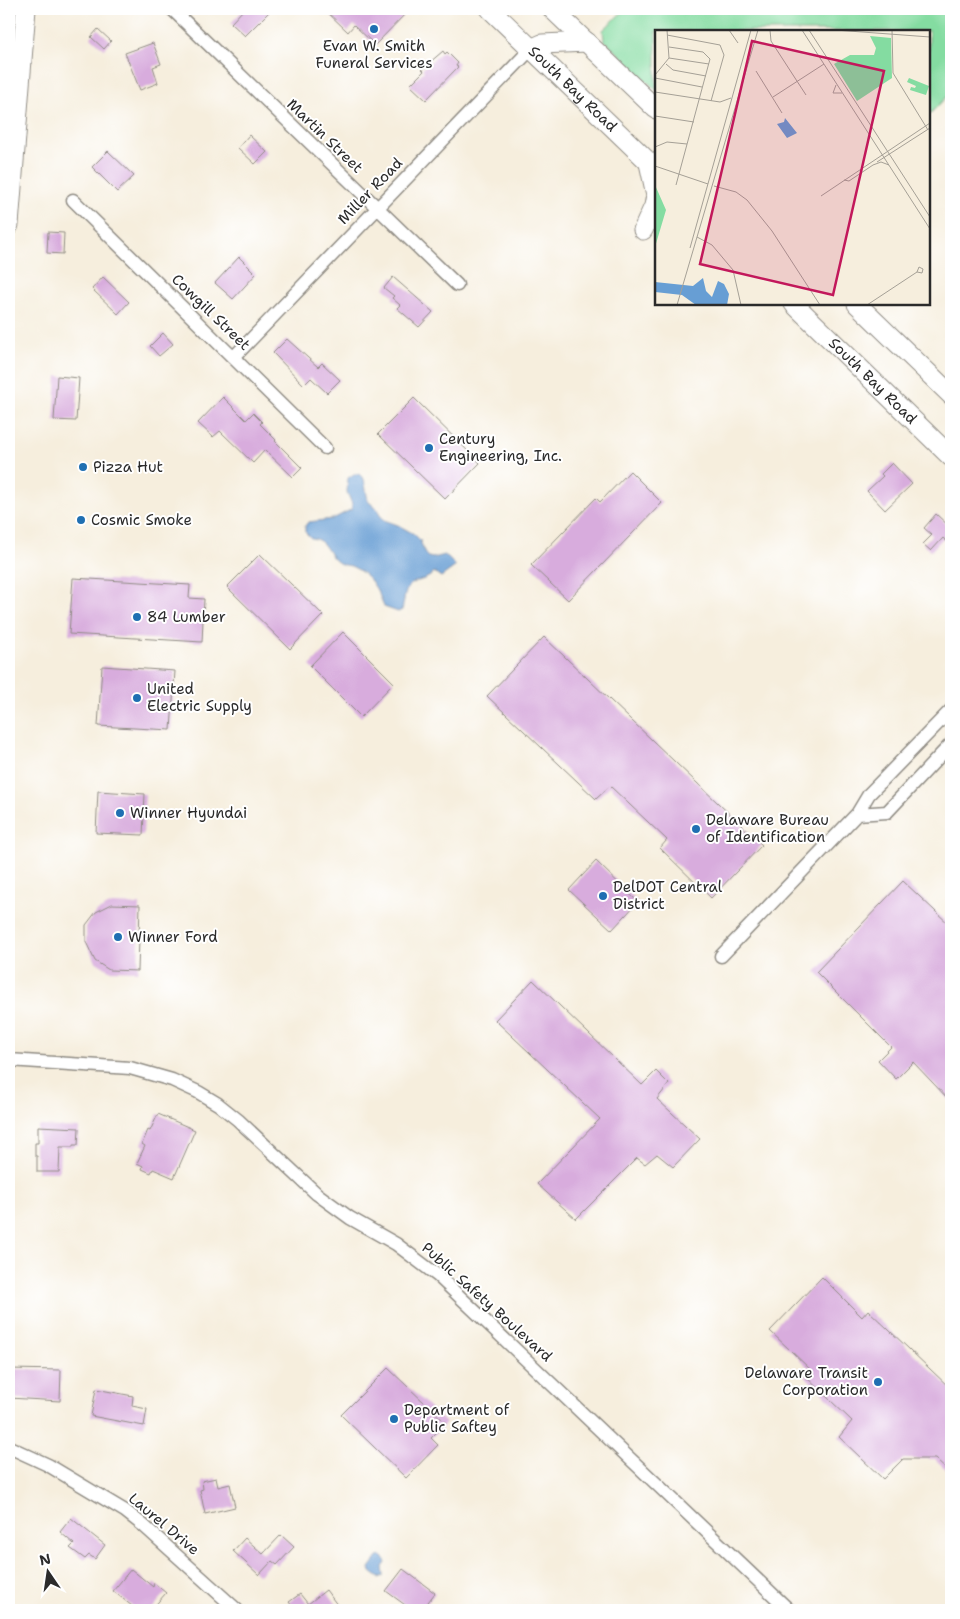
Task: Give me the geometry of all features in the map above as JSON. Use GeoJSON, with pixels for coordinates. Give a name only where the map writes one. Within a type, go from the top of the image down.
{"type":"FeatureCollection","features":[{"type":"Feature","properties":{"kind":"highway","name":"South Bay Road"},"geometry":{"type":"LineString","coordinates":[[490,9],[653,166]]}},
{"type":"Feature","properties":{"kind":"highway"},"geometry":{"type":"LineString","coordinates":[[552,9],[655,108]]}},
{"type":"Feature","properties":{"kind":"highway"},"geometry":{"type":"LineString","coordinates":[[9,225],[26,14]]}},
{"type":"Feature","properties":{"kind":"highway"},"geometry":{"type":"LineString","coordinates":[[532,49],[542,44],[587,42]]}},
{"type":"Feature","properties":{"kind":"highway"},"geometry":{"type":"LineString","coordinates":[[653,166],[655,185]]}},
{"type":"Feature","properties":{"kind":"highway"},"geometry":{"type":"LineString","coordinates":[[655,200],[643,230],[655,224]]}},
{"type":"Feature","properties":{"kind":"highway","name":"South Bay Road"},"geometry":{"type":"LineString","coordinates":[[795,305],[951,457]]}},
{"type":"Feature","properties":{"kind":"highway"},"geometry":{"type":"LineString","coordinates":[[858,305],[951,395]]}},
{"type":"Feature","properties":{"kind":"street","name":"Martin Street"},"geometry":{"type":"LineString","coordinates":[[172,9],[457,285]]}},
{"type":"Feature","properties":{"kind":"street","name":"Miller Road"},"geometry":{"type":"LineString","coordinates":[[234,357],[376,208],[532,49]]}},
{"type":"Feature","properties":{"kind":"street","name":"Cowgill Street"},"geometry":{"type":"LineString","coordinates":[[73,200],[325,448]]}},
{"type":"Feature","properties":{"kind":"street"},"geometry":{"type":"LineString","coordinates":[[721,956],[857,814],[869,794],[951,710]]}},
{"type":"Feature","properties":{"kind":"street"},"geometry":{"type":"LineString","coordinates":[[857,814],[887,812],[951,744]]}},
{"type":"Feature","properties":{"kind":"street","name":"Public Safety Boulevard"},"geometry":{"type":"LineString","coordinates":[[9,1060],[130,1068],[172,1080],[218,1104],[238,1120],[316,1194],[350,1218],[396,1244],[438,1276],[789,1610]]}},
{"type":"Feature","properties":{"kind":"street","name":"Laurel Drive"},"geometry":{"type":"LineString","coordinates":[[9,1447],[48,1465],[125,1511],[237,1610]]}},
{"type":"Feature","properties":{"kind":"green space"},"geometry":{"type":"Polygon","coordinates":[[[626,9],[951,9],[951,92],[930,114],[930,30],[655,30],[655,89],[604,40],[603,30],[626,9]]]}},
{"type":"Feature","properties":{"kind":"water"},"geometry":{"type":"Polygon","coordinates":[[[354,474],[359,474],[364,479],[368,501],[378,510],[384,520],[414,534],[420,540],[428,557],[433,558],[445,555],[456,566],[441,577],[434,572],[429,577],[409,586],[405,594],[402,610],[398,612],[384,607],[376,588],[363,573],[351,566],[339,563],[320,541],[311,538],[305,532],[305,526],[308,522],[333,519],[352,509],[347,492],[348,478],[354,474]]]}},
{"type":"Feature","properties":{"kind":"water"},"geometry":{"type":"Polygon","coordinates":[[[382,1556],[386,1563],[383,1567],[384,1576],[379,1578],[371,1572],[370,1568],[378,1557],[382,1556]]]}},
{"type":"Feature","properties":{"kind":"building"},"geometry":{"type":"Polygon","coordinates":[[[244,9],[272,9],[245,36],[231,23],[244,9]]]}},
{"type":"Feature","properties":{"kind":"building","name":"Evan W. Smith Funeral Services"},"geometry":{"type":"Polygon","coordinates":[[[324,9],[410,9],[375,45],[354,25],[348,32],[324,9]]]}},
{"type":"Feature","properties":{"kind":"building"},"geometry":{"type":"Polygon","coordinates":[[[98,29],[111,41],[104,49],[91,37],[98,29]]]}},
{"type":"Feature","properties":{"kind":"building"},"geometry":{"type":"Polygon","coordinates":[[[153,43],[161,64],[153,67],[158,83],[140,90],[125,53],[153,43]]]}},
{"type":"Feature","properties":{"kind":"building"},"geometry":{"type":"Polygon","coordinates":[[[443,51],[445,54],[447,52],[458,63],[456,66],[458,67],[426,100],[410,85],[424,71],[422,69],[443,51]]]}},
{"type":"Feature","properties":{"kind":"building"},"geometry":{"type":"Polygon","coordinates":[[[249,135],[267,152],[255,164],[238,148],[249,135]]]}},
{"type":"Feature","properties":{"kind":"building"},"geometry":{"type":"Polygon","coordinates":[[[108,151],[134,176],[117,192],[92,167],[108,151]]]}},
{"type":"Feature","properties":{"kind":"building"},"geometry":{"type":"Polygon","coordinates":[[[48,232],[64,233],[63,254],[47,253],[48,232]]]}},
{"type":"Feature","properties":{"kind":"building"},"geometry":{"type":"Polygon","coordinates":[[[239,257],[256,274],[233,299],[215,283],[239,257]]]}},
{"type":"Feature","properties":{"kind":"building"},"geometry":{"type":"Polygon","coordinates":[[[103,277],[129,302],[118,314],[92,289],[103,277]]]}},
{"type":"Feature","properties":{"kind":"building"},"geometry":{"type":"Polygon","coordinates":[[[393,277],[433,312],[419,327],[397,308],[400,305],[392,298],[394,296],[384,288],[393,277]]]}},
{"type":"Feature","properties":{"kind":"building"},"geometry":{"type":"Polygon","coordinates":[[[163,333],[173,344],[159,356],[150,346],[163,333]]]}},
{"type":"Feature","properties":{"kind":"building"},"geometry":{"type":"Polygon","coordinates":[[[287,339],[318,367],[322,363],[340,380],[327,393],[311,378],[304,385],[273,353],[287,339]]]}},
{"type":"Feature","properties":{"kind":"building"},"geometry":{"type":"Polygon","coordinates":[[[57,376],[79,378],[76,421],[54,420],[57,376]]]}},
{"type":"Feature","properties":{"kind":"building"},"geometry":{"type":"Polygon","coordinates":[[[223,397],[246,420],[253,413],[262,422],[260,424],[302,468],[293,477],[265,450],[253,463],[220,431],[213,437],[198,423],[223,397]]]}},
{"type":"Feature","properties":{"kind":"building","name":"Century Engineering, Inc."},"geometry":{"type":"Polygon","coordinates":[[[414,398],[480,463],[445,499],[378,434],[414,398]]]}},
{"type":"Feature","properties":{"kind":"building"},"geometry":{"type":"Polygon","coordinates":[[[892,463],[912,484],[885,510],[867,491],[883,476],[881,474],[892,463]]]}},
{"type":"Feature","properties":{"kind":"building"},"geometry":{"type":"Polygon","coordinates":[[[630,471],[662,503],[568,600],[531,565],[596,498],[600,502],[630,471]]]}},
{"type":"Feature","properties":{"kind":"building"},"geometry":{"type":"Polygon","coordinates":[[[936,514],[951,528],[951,545],[943,538],[931,551],[923,544],[932,535],[924,528],[936,514]]]}},
{"type":"Feature","properties":{"kind":"building"},"geometry":{"type":"Polygon","coordinates":[[[260,554],[323,615],[290,649],[227,587],[260,554]]]}},
{"type":"Feature","properties":{"kind":"building","name":"84 Lumber"},"geometry":{"type":"Polygon","coordinates":[[[73,578],[190,585],[189,598],[204,599],[202,642],[69,634],[73,578]]]}},
{"type":"Feature","properties":{"kind":"building"},"geometry":{"type":"Polygon","coordinates":[[[343,632],[394,683],[361,717],[310,666],[343,632]]]}},
{"type":"Feature","properties":{"kind":"building"},"geometry":{"type":"Polygon","coordinates":[[[544,637],[762,845],[711,898],[660,848],[667,840],[610,786],[596,799],[487,696],[544,637]]]}},
{"type":"Feature","properties":{"kind":"building","name":"United Electric Supply"},"geometry":{"type":"Polygon","coordinates":[[[102,666],[175,671],[171,730],[98,726],[102,666]]]}},
{"type":"Feature","properties":{"kind":"building","name":"Winner Hyundai"},"geometry":{"type":"Polygon","coordinates":[[[98,791],[145,794],[143,835],[96,833],[98,791]]]}},
{"type":"Feature","properties":{"kind":"building","name":"DelDOT Central District"},"geometry":{"type":"Polygon","coordinates":[[[596,861],[638,902],[612,930],[569,890],[596,861]]]}},
{"type":"Feature","properties":{"kind":"building"},"geometry":{"type":"Polygon","coordinates":[[[903,881],[951,926],[951,1102],[913,1062],[896,1079],[878,1060],[891,1047],[816,972],[903,881]]]}},
{"type":"Feature","properties":{"kind":"building"},"geometry":{"type":"Polygon","coordinates":[[[112,904],[140,905],[138,971],[109,970],[95,961],[86,942],[86,925],[96,912],[112,904]]]}},
{"type":"Feature","properties":{"kind":"building"},"geometry":{"type":"Polygon","coordinates":[[[533,980],[642,1085],[656,1071],[669,1084],[657,1099],[700,1139],[673,1167],[657,1154],[645,1164],[637,1158],[576,1219],[537,1184],[600,1119],[495,1020],[533,980]]]}},
{"type":"Feature","properties":{"kind":"building"},"geometry":{"type":"Polygon","coordinates":[[[158,1114],[195,1130],[174,1178],[153,1169],[151,1173],[142,1169],[143,1166],[137,1163],[145,1146],[142,1144],[148,1130],[150,1131],[158,1114]]]}},
{"type":"Feature","properties":{"kind":"building"},"geometry":{"type":"Polygon","coordinates":[[[38,1126],[79,1128],[78,1145],[60,1147],[59,1172],[37,1172],[35,1143],[38,1143],[38,1126]]]}},
{"type":"Feature","properties":{"kind":"building","name":"Delaware Transit Corporation"},"geometry":{"type":"Polygon","coordinates":[[[822,1277],[862,1317],[868,1310],[951,1389],[951,1474],[935,1459],[903,1459],[883,1479],[839,1437],[852,1421],[805,1376],[811,1370],[770,1331],[822,1277]]]}},
{"type":"Feature","properties":{"kind":"building","name":"Department of Public Saftey"},"geometry":{"type":"Polygon","coordinates":[[[388,1368],[446,1423],[431,1438],[438,1445],[406,1478],[341,1415],[388,1368]]]}},
{"type":"Feature","properties":{"kind":"building"},"geometry":{"type":"Polygon","coordinates":[[[10,1369],[61,1370],[60,1401],[9,1398],[10,1369]]]}},
{"type":"Feature","properties":{"kind":"building"},"geometry":{"type":"Polygon","coordinates":[[[96,1389],[133,1396],[132,1406],[147,1409],[144,1426],[91,1416],[96,1389]]]}},
{"type":"Feature","properties":{"kind":"building"},"geometry":{"type":"Polygon","coordinates":[[[216,1478],[218,1487],[230,1484],[235,1507],[205,1514],[200,1490],[203,1489],[202,1481],[216,1478]]]}},
{"type":"Feature","properties":{"kind":"building"},"geometry":{"type":"Polygon","coordinates":[[[71,1518],[105,1545],[95,1559],[89,1555],[85,1559],[70,1548],[74,1544],[60,1532],[71,1518]]]}},
{"type":"Feature","properties":{"kind":"building"},"geometry":{"type":"Polygon","coordinates":[[[281,1535],[294,1547],[277,1565],[272,1561],[259,1575],[233,1551],[245,1538],[263,1554],[281,1535]]]}},
{"type":"Feature","properties":{"kind":"building"},"geometry":{"type":"Polygon","coordinates":[[[131,1569],[153,1587],[154,1583],[166,1593],[151,1610],[137,1610],[113,1591],[131,1569]]]}},
{"type":"Feature","properties":{"kind":"building"},"geometry":{"type":"Polygon","coordinates":[[[403,1569],[435,1593],[422,1610],[412,1610],[386,1591],[403,1569]]]}},
{"type":"Feature","properties":{"kind":"building"},"geometry":{"type":"Polygon","coordinates":[[[326,1590],[338,1606],[332,1610],[295,1610],[289,1602],[300,1594],[308,1604],[326,1590]]]}},
{"type":"Feature","properties":{"kind":"place","name":"Evan W. Smith Funeral Services"},"geometry":{"type":"Point","coordinates":[374,29]}},
{"type":"Feature","properties":{"kind":"place","name":"Century Engineering, Inc."},"geometry":{"type":"Point","coordinates":[429,448]}},
{"type":"Feature","properties":{"kind":"place","name":"Pizza Hut"},"geometry":{"type":"Point","coordinates":[83,467]}},
{"type":"Feature","properties":{"kind":"place","name":"Cosmic Smoke"},"geometry":{"type":"Point","coordinates":[81,520]}},
{"type":"Feature","properties":{"kind":"place","name":"84 Lumber"},"geometry":{"type":"Point","coordinates":[137,617]}},
{"type":"Feature","properties":{"kind":"place","name":"United Electric Supply"},"geometry":{"type":"Point","coordinates":[137,698]}},
{"type":"Feature","properties":{"kind":"place","name":"Winner Hyundai"},"geometry":{"type":"Point","coordinates":[120,813]}},
{"type":"Feature","properties":{"kind":"place","name":"Delaware Bureau of Identification"},"geometry":{"type":"Point","coordinates":[696,829]}},
{"type":"Feature","properties":{"kind":"place","name":"DelDOT Central District"},"geometry":{"type":"Point","coordinates":[603,896]}},
{"type":"Feature","properties":{"kind":"place","name":"Winner Ford"},"geometry":{"type":"Point","coordinates":[118,937]}},
{"type":"Feature","properties":{"kind":"place","name":"Delaware Transit Corporation"},"geometry":{"type":"Point","coordinates":[878,1382]}},
{"type":"Feature","properties":{"kind":"place","name":"Department of Public Saftey"},"geometry":{"type":"Point","coordinates":[394,1419]}}]}
